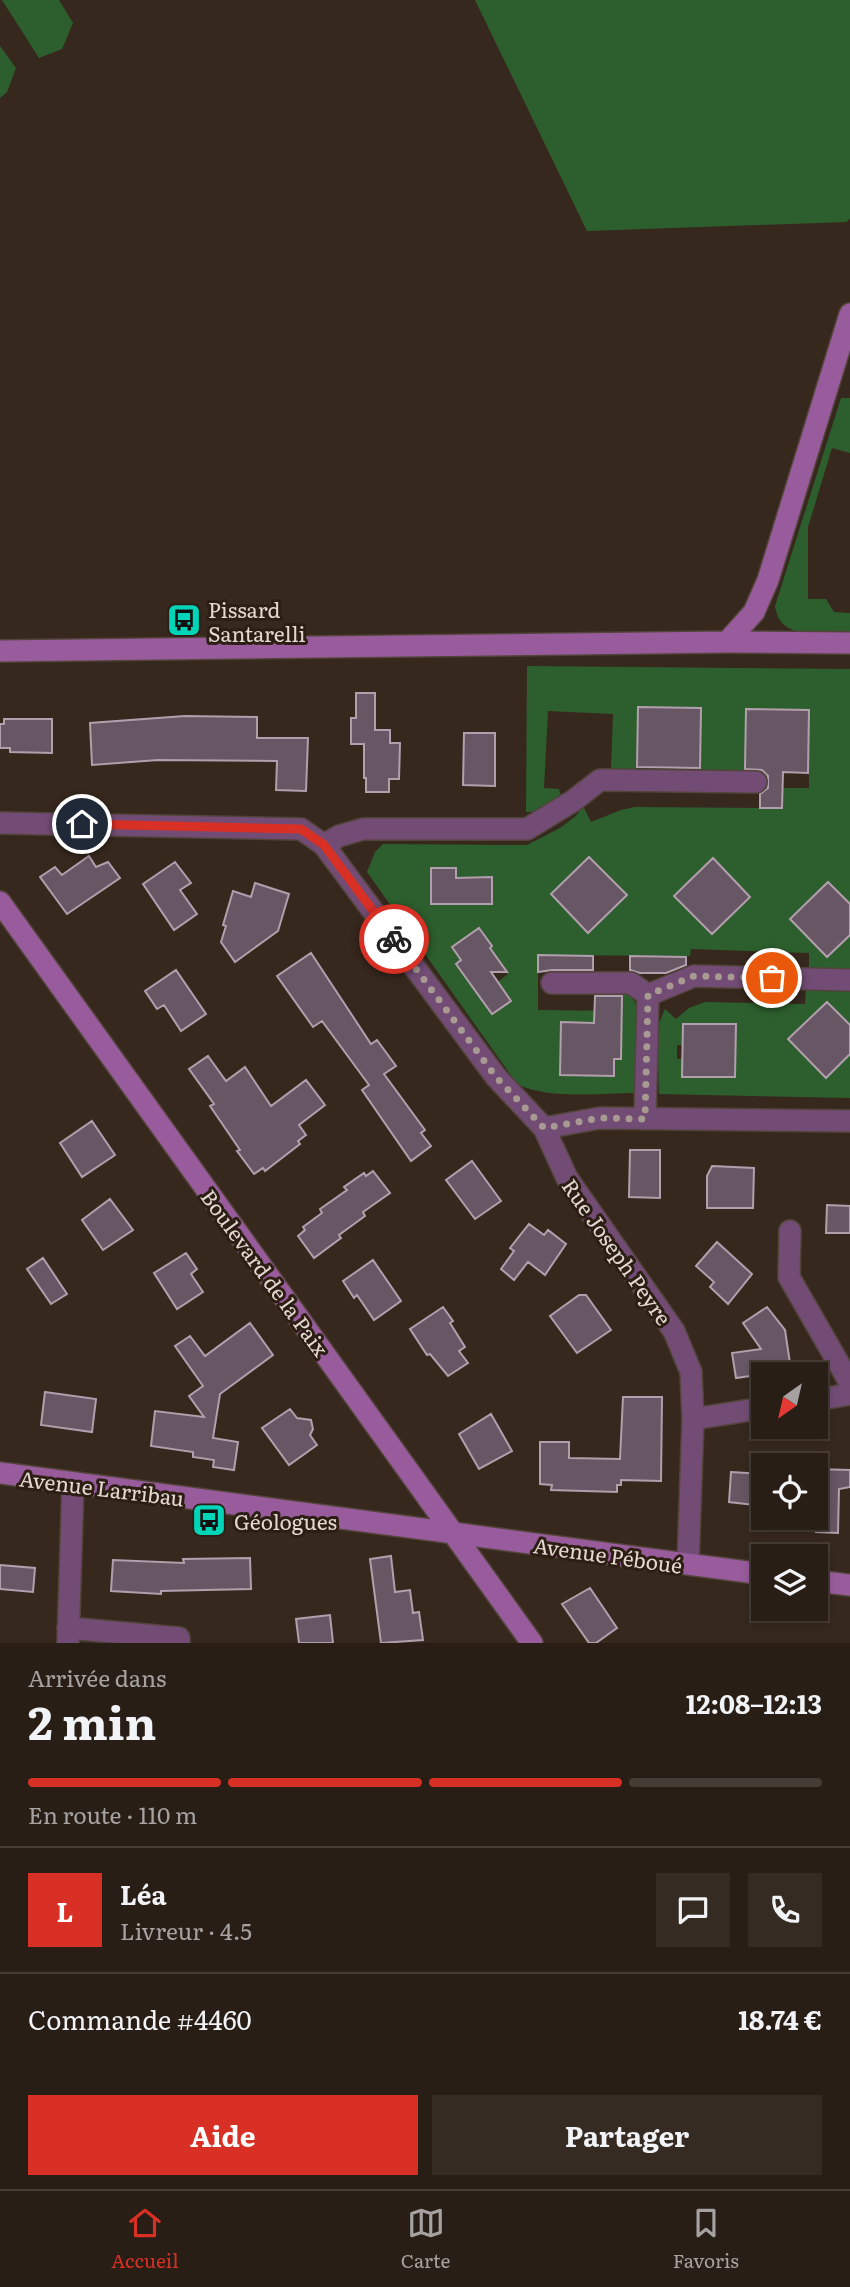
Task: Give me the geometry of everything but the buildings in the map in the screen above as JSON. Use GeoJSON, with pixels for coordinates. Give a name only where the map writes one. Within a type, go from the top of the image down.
{"type":"FeatureCollection","features":[{"type":"Feature","properties":{"kind":"main road"},"geometry":{"type":"LineString","coordinates":[[727,642],[754,611],[768,580],[850,314]]}},
{"type":"Feature","properties":{"kind":"main road"},"geometry":{"type":"LineString","coordinates":[[0,651],[727,642],[850,643]]}},
{"type":"Feature","properties":{"kind":"main road","name":"Boulevard de la Paix"},"geometry":{"type":"LineString","coordinates":[[3,912],[532,1643]]}},
{"type":"Feature","properties":{"kind":"main road","name":"Avenue Larribau"},"geometry":{"type":"LineString","coordinates":[[0,1474],[454,1534]]}},
{"type":"Feature","properties":{"kind":"main road","name":"Avenue Péboué"},"geometry":{"type":"LineString","coordinates":[[454,1534],[751,1572]]}},
{"type":"Feature","properties":{"kind":"main road"},"geometry":{"type":"LineString","coordinates":[[828,1583],[850,1586]]}},
{"type":"Feature","properties":{"kind":"street"},"geometry":{"type":"LineString","coordinates":[[0,823],[301,829],[324,845],[339,836],[363,830],[527,829],[573,801],[600,780],[755,782]]}},
{"type":"Feature","properties":{"kind":"street","name":"Rue Joseph Peyre"},"geometry":{"type":"LineString","coordinates":[[324,845],[496,1077],[544,1128],[567,1178],[674,1331],[691,1372],[693,1419],[688,1564]]}},
{"type":"Feature","properties":{"kind":"street"},"geometry":{"type":"LineString","coordinates":[[648,995],[694,976],[850,980]]}},
{"type":"Feature","properties":{"kind":"street"},"geometry":{"type":"LineString","coordinates":[[552,983],[631,983],[648,995]]}},
{"type":"Feature","properties":{"kind":"street"},"geometry":{"type":"LineString","coordinates":[[645,1119],[648,995]]}},
{"type":"Feature","properties":{"kind":"street"},"geometry":{"type":"LineString","coordinates":[[544,1128],[600,1118],[850,1121]]}},
{"type":"Feature","properties":{"kind":"street"},"geometry":{"type":"LineString","coordinates":[[790,1231],[789,1277],[850,1383]]}},
{"type":"Feature","properties":{"kind":"street"},"geometry":{"type":"LineString","coordinates":[[828,1398],[850,1394]]}},
{"type":"Feature","properties":{"kind":"street"},"geometry":{"type":"LineString","coordinates":[[693,1419],[751,1410]]}},
{"type":"Feature","properties":{"kind":"street"},"geometry":{"type":"LineString","coordinates":[[73,1483],[68,1635],[179,1638],[179,1643]]}},
{"type":"Feature","properties":{"kind":"green space"},"geometry":{"type":"Polygon","coordinates":[[[2,0],[59,0],[73,23],[62,49],[39,58],[2,0]]]}},
{"type":"Feature","properties":{"kind":"green space"},"geometry":{"type":"Polygon","coordinates":[[[475,0],[850,0],[850,219],[846,222],[587,231],[475,0]]]}},
{"type":"Feature","properties":{"kind":"green space"},"geometry":{"type":"Polygon","coordinates":[[[0,46],[16,68],[7,92],[0,98],[0,46]]]}},
{"type":"Feature","properties":{"kind":"green space"},"geometry":{"type":"Polygon","coordinates":[[[841,398],[850,398],[850,453],[832,448],[808,527],[808,599],[826,599],[834,612],[850,613],[850,631],[796,631],[781,622],[775,606],[841,398]]]}},
{"type":"Feature","properties":{"kind":"green space"},"geometry":{"type":"Polygon","coordinates":[[[527,666],[850,669],[850,904],[828,882],[790,919],[827,957],[850,935],[850,968],[809,968],[809,953],[691,949],[690,956],[538,955],[538,1010],[621,1011],[622,991],[627,992],[635,1002],[638,1011],[637,1093],[560,1094],[517,1084],[367,872],[375,852],[383,844],[527,845],[560,828],[576,816],[583,806],[591,822],[635,807],[782,808],[783,788],[809,788],[809,710],[746,709],[745,771],[700,771],[701,709],[639,707],[637,769],[611,769],[613,714],[548,711],[544,788],[559,789],[561,796],[546,808],[526,812],[527,666]],[[590,857],[551,894],[627,895],[590,857]],[[712,858],[674,896],[712,934],[750,897],[712,858]],[[456,868],[431,904],[492,877],[456,878],[456,868]],[[480,928],[452,947],[461,960],[457,964],[492,1014],[498,982],[508,974],[490,948],[492,946],[480,928]]]}},
{"type":"Feature","properties":{"kind":"green space"},"geometry":{"type":"Polygon","coordinates":[[[806,988],[850,988],[850,1025],[827,1002],[788,1039],[826,1078],[850,1054],[850,1098],[659,1094],[657,1028],[665,1009],[676,1019],[689,1008],[705,1002],[805,1004],[806,988]],[[683,1024],[682,1045],[677,1045],[677,1059],[682,1059],[683,1077],[735,1077],[736,1024],[683,1024]]]}},
{"type":"Feature","properties":{"kind":"way so far"},"geometry":{"type":"LineString","coordinates":[[394,939],[496,1077],[544,1128],[600,1118],[645,1119],[648,995],[694,976],[772,978]]}},
{"type":"Feature","properties":{"kind":"place","name":"Pissard Santarelli"},"geometry":{"type":"Point","coordinates":[184,620]}},
{"type":"Feature","properties":{"kind":"place","name":"Géologues"},"geometry":{"type":"Point","coordinates":[209,1520]}},
{"type":"Feature","properties":{"kind":"route"},"geometry":{"type":"LineString","coordinates":[[82,824],[301,829],[324,845],[394,939]]}}]}
